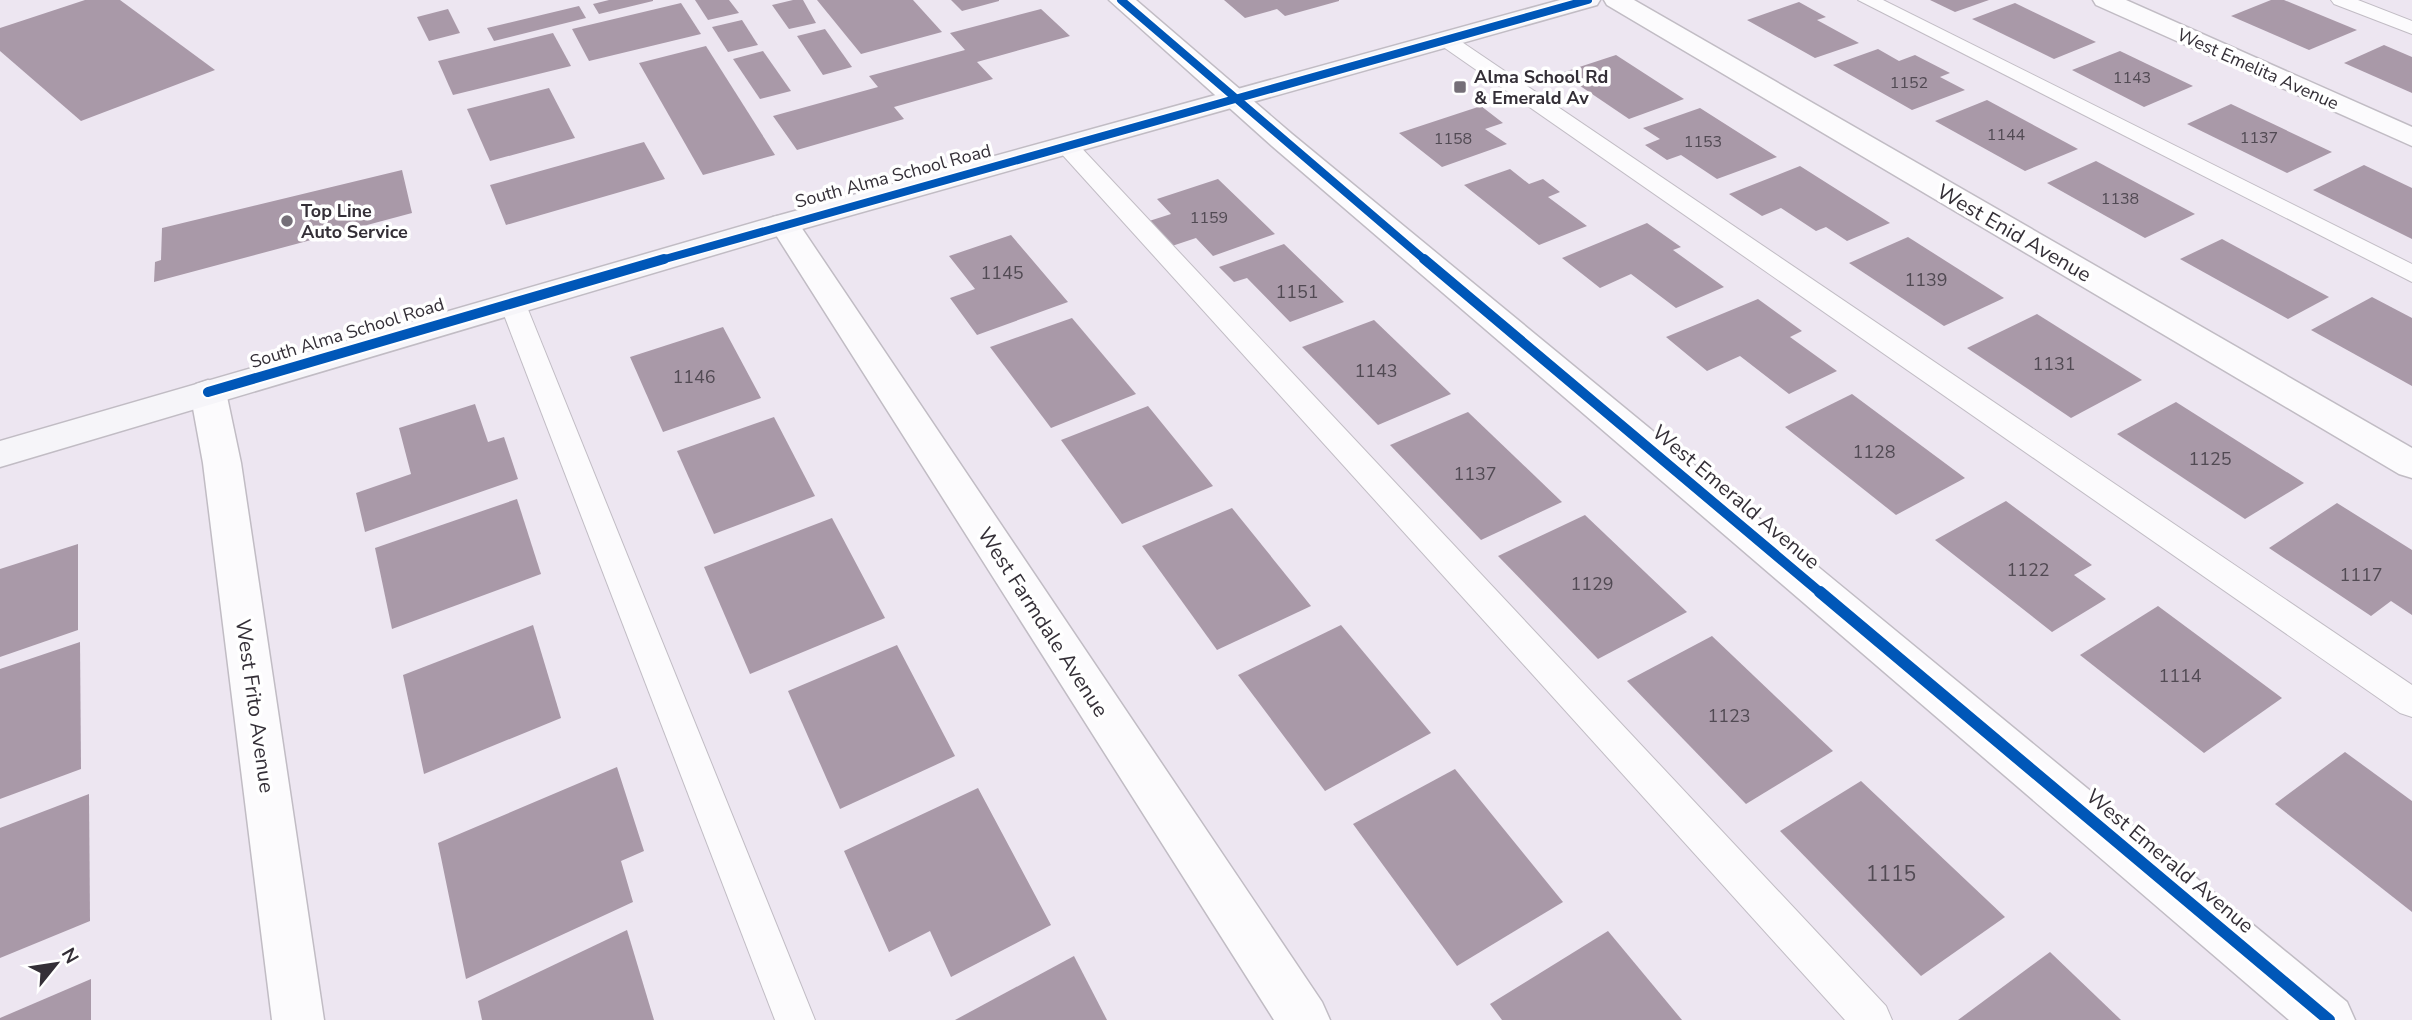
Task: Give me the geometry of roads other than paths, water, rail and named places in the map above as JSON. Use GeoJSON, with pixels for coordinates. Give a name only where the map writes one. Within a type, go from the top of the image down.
{"type":"FeatureCollection","features":[{"type":"Feature","properties":{"kind":"main road","name":"South Alma School Road"},"geometry":{"type":"LineString","coordinates":[[0,454],[512,302],[1575,2]]}},
{"type":"Feature","properties":{"kind":"street","name":"West Emerald Avenue"},"geometry":{"type":"LineString","coordinates":[[1121,0],[1234,99],[2329,1020]]}},
{"type":"Feature","properties":{"kind":"street","name":"West Enid Avenue"},"geometry":{"type":"LineString","coordinates":[[1616,0],[2412,465]]}},
{"type":"Feature","properties":{"kind":"street","name":"West Emelita Avenue"},"geometry":{"type":"LineString","coordinates":[[2105,0],[2412,137]]}},
{"type":"Feature","properties":{"kind":"street","name":"West Farmdale Avenue"},"geometry":{"type":"LineString","coordinates":[[784,224],[1304,1020]]}},
{"type":"Feature","properties":{"kind":"street","name":"West Frito Avenue"},"geometry":{"type":"LineString","coordinates":[[208,392],[222,463],[298,1020]]}},
{"type":"Feature","properties":{"kind":"lane"},"geometry":{"type":"LineString","coordinates":[[1868,0],[2412,274]]}},
{"type":"Feature","properties":{"kind":"lane"},"geometry":{"type":"LineString","coordinates":[[2341,0],[2412,28]]}},
{"type":"Feature","properties":{"kind":"lane"},"geometry":{"type":"LineString","coordinates":[[1446,40],[2412,703]]}},
{"type":"Feature","properties":{"kind":"lane"},"geometry":{"type":"LineString","coordinates":[[1067,146],[1872,1020]]}},
{"type":"Feature","properties":{"kind":"lane"},"geometry":{"type":"LineString","coordinates":[[512,302],[795,1020]]}},
{"type":"Feature","properties":{"kind":"place","name":"Alma School Rd & Emerald Av"},"geometry":{"type":"Point","coordinates":[1460,87]}},
{"type":"Feature","properties":{"kind":"place","name":"Top Line Auto Service"},"geometry":{"type":"Point","coordinates":[287,221]}}]}
